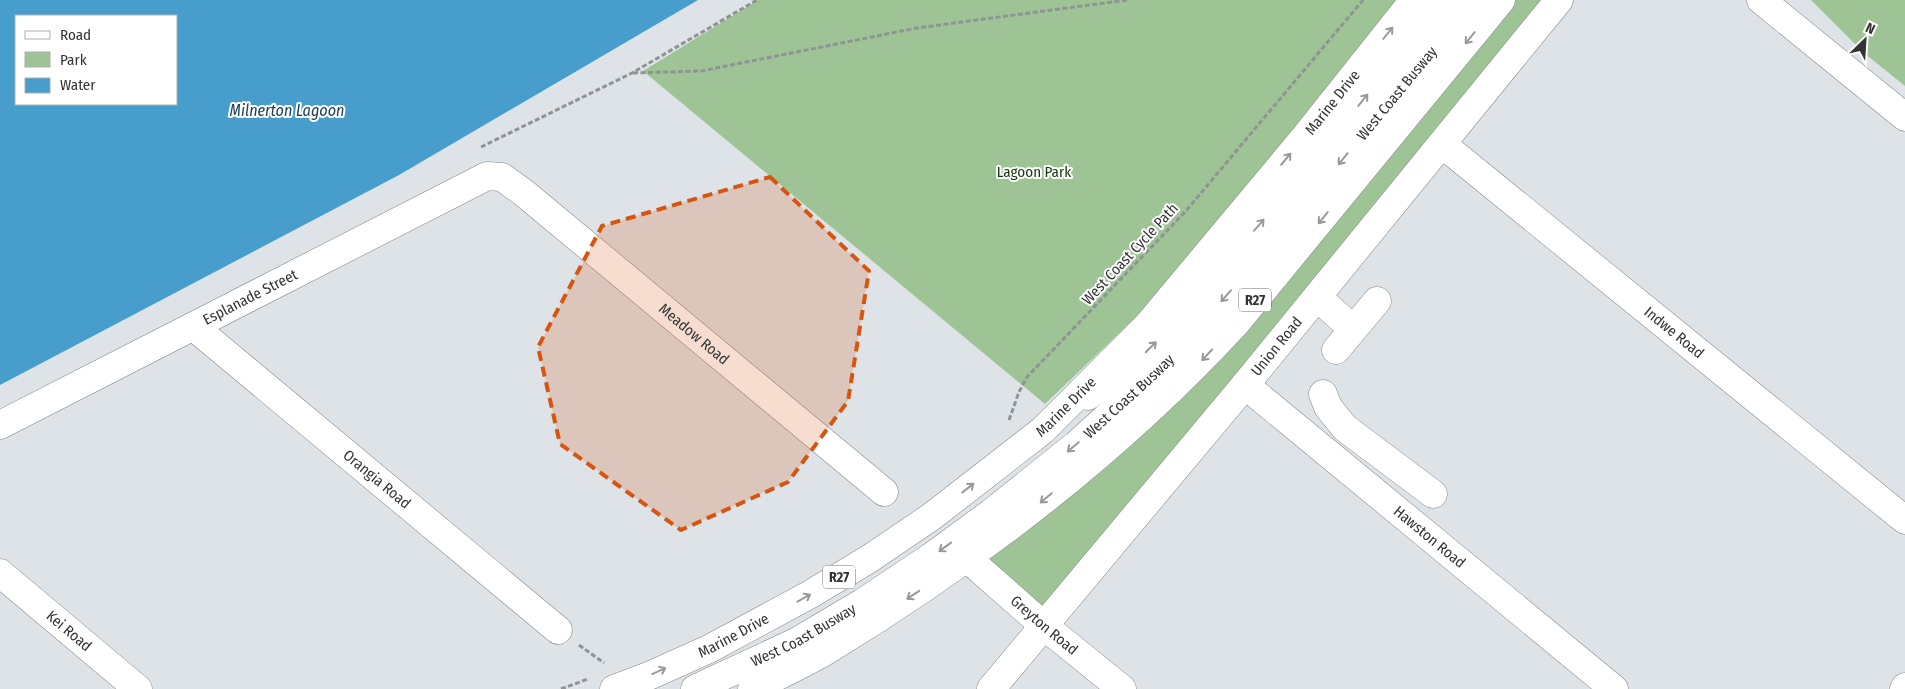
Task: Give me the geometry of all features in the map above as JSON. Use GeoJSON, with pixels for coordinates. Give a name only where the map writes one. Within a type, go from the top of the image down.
{"type":"FeatureCollection","features":[{"type":"Feature","properties":{"kind":"street","name":"Marine Drive"},"geometry":{"type":"LineString","coordinates":[[614,689],[709,649],[808,596],[869,559],[931,517],[1043,430],[1148,325],[1305,137],[1414,0]]}},
{"type":"Feature","properties":{"kind":"street","name":"West Coast Busway"},"geometry":{"type":"LineString","coordinates":[[1043,430],[1140,358],[1166,332],[1321,152],[1444,0]]}},
{"type":"Feature","properties":{"kind":"street","name":"West Coast Busway"},"geometry":{"type":"LineString","coordinates":[[695,689],[796,642],[862,603],[931,557],[991,513],[1076,445],[1187,342],[1338,166],[1474,0]]}},
{"type":"Feature","properties":{"kind":"street","name":"R27"},"geometry":{"type":"LineString","coordinates":[[752,689],[828,649],[968,558],[1023,517],[1139,420],[1196,367],[1271,281],[1501,0]]}},
{"type":"Feature","properties":{"kind":"street","name":"Union Road"},"geometry":{"type":"LineString","coordinates":[[991,689],[1245,384],[1559,0]]}},
{"type":"Feature","properties":{"kind":"street"},"geometry":{"type":"LineString","coordinates":[[1761,0],[1905,117]]}},
{"type":"Feature","properties":{"kind":"street","name":"Indwe Road"},"geometry":{"type":"LineString","coordinates":[[1442,144],[1905,520]]}},
{"type":"Feature","properties":{"kind":"street","name":"Esplanade Street"},"geometry":{"type":"LineString","coordinates":[[0,425],[487,176],[502,177]]}},
{"type":"Feature","properties":{"kind":"street","name":"Meadow Road"},"geometry":{"type":"LineString","coordinates":[[502,177],[524,192],[884,492]]}},
{"type":"Feature","properties":{"kind":"street"},"geometry":{"type":"LineString","coordinates":[[1316,297],[1353,329]]}},
{"type":"Feature","properties":{"kind":"street"},"geometry":{"type":"LineString","coordinates":[[1336,350],[1377,301]]}},
{"type":"Feature","properties":{"kind":"street","name":"Orangia Road"},"geometry":{"type":"LineString","coordinates":[[194,327],[558,630]]}},
{"type":"Feature","properties":{"kind":"street","name":"Hawston Road"},"geometry":{"type":"LineString","coordinates":[[1245,384],[1614,689]]}},
{"type":"Feature","properties":{"kind":"street"},"geometry":{"type":"LineString","coordinates":[[1324,394],[1328,407],[1345,428],[1433,494]]}},
{"type":"Feature","properties":{"kind":"street"},"geometry":{"type":"LineString","coordinates":[[1328,452],[1345,428]]}},
{"type":"Feature","properties":{"kind":"street","name":"Greyton Road"},"geometry":{"type":"LineString","coordinates":[[968,558],[1043,625],[1122,689]]}},
{"type":"Feature","properties":{"kind":"street","name":"Kei Road"},"geometry":{"type":"LineString","coordinates":[[0,573],[138,689]]}},
{"type":"Feature","properties":{"kind":"path"},"geometry":{"type":"LineString","coordinates":[[757,0],[632,74],[701,71],[917,28],[1127,0]]}},
{"type":"Feature","properties":{"kind":"path","name":"West Coast Cycle Path"},"geometry":{"type":"LineString","coordinates":[[1007,423],[1027,377],[1185,212],[1363,0]]}},
{"type":"Feature","properties":{"kind":"path"},"geometry":{"type":"LineString","coordinates":[[558,630],[605,664]]}},
{"type":"Feature","properties":{"kind":"highlighted area"},"geometry":{"type":"Polygon","coordinates":[[[770,177],[869,271],[848,401],[788,482],[681,530],[560,444],[538,347],[602,226],[770,177]]]}},
{"type":"Feature","properties":{"kind":"green space","name":"Lagoon Park"},"geometry":{"type":"Polygon","coordinates":[[[758,0],[1406,0],[1138,315],[1045,404],[643,71],[758,0]]]}},
{"type":"Feature","properties":{"kind":"green space"},"geometry":{"type":"Polygon","coordinates":[[[1501,0],[1559,0],[1043,625],[968,559],[1501,0]]]}},
{"type":"Feature","properties":{"kind":"green space"},"geometry":{"type":"Polygon","coordinates":[[[1811,0],[1905,0],[1905,86],[1864,53],[1811,0]]]}},
{"type":"Feature","properties":{"kind":"water","name":"Milnerton Lagoon"},"geometry":{"type":"Polygon","coordinates":[[[0,0],[698,0],[399,175],[0,385],[0,0]]]}}]}
